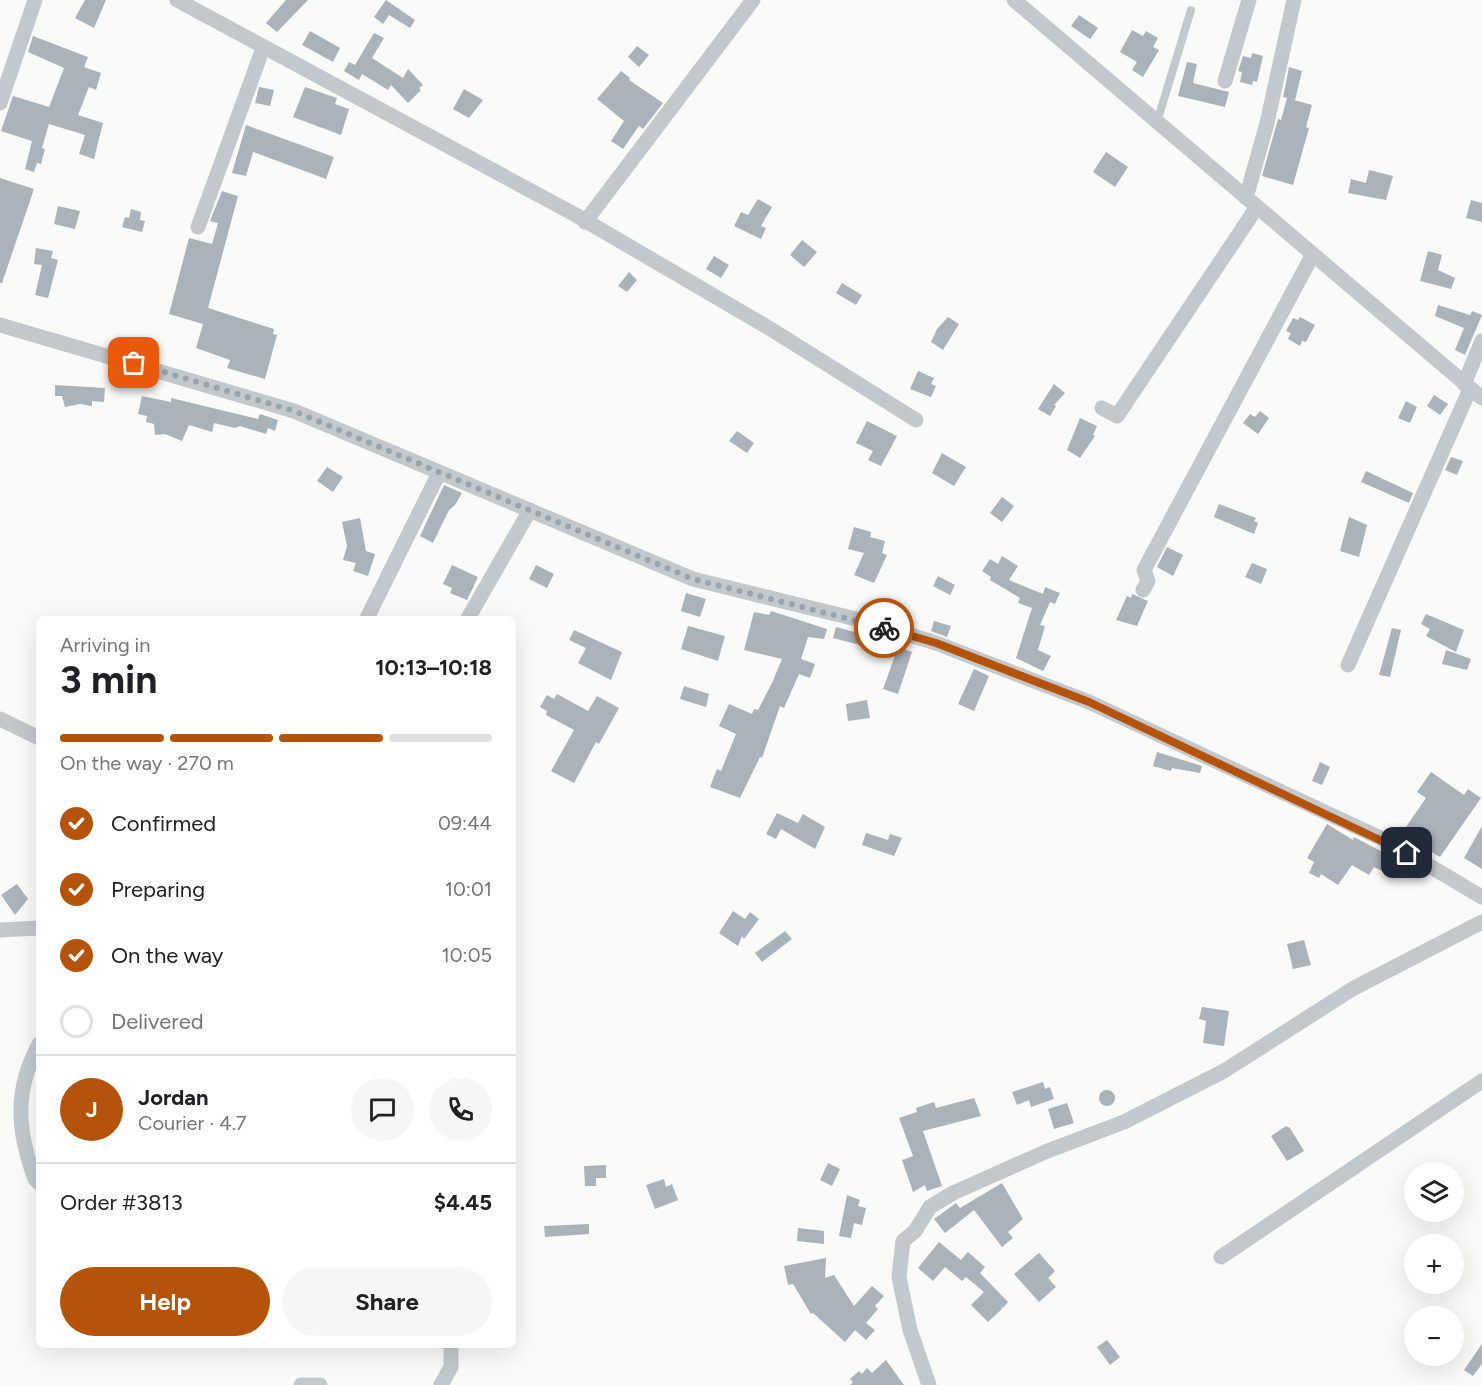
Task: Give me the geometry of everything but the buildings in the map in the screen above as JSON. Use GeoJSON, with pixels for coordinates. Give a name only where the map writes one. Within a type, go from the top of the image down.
{"type":"FeatureCollection","features":[{"type":"Feature","properties":{"kind":"street"},"geometry":{"type":"LineString","coordinates":[[0,103],[35,0]]}},
{"type":"Feature","properties":{"kind":"street"},"geometry":{"type":"LineString","coordinates":[[177,0],[263,48],[412,124],[585,222],[769,328],[916,420]]}},
{"type":"Feature","properties":{"kind":"street"},"geometry":{"type":"LineString","coordinates":[[585,222],[753,0]]}},
{"type":"Feature","properties":{"kind":"street"},"geometry":{"type":"LineString","coordinates":[[1014,0],[1472,390]]}},
{"type":"Feature","properties":{"kind":"street"},"geometry":{"type":"LineString","coordinates":[[1225,81],[1249,0]]}},
{"type":"Feature","properties":{"kind":"street"},"geometry":{"type":"LineString","coordinates":[[1102,408],[1117,416],[1252,203],[1294,0]]}},
{"type":"Feature","properties":{"kind":"street"},"geometry":{"type":"LineString","coordinates":[[198,227],[263,48]]}},
{"type":"Feature","properties":{"kind":"street"},"geometry":{"type":"LineString","coordinates":[[1143,590],[1148,581],[1144,570],[1312,256]]}},
{"type":"Feature","properties":{"kind":"street"},"geometry":{"type":"LineString","coordinates":[[0,325],[294,411],[693,579],[864,621],[936,643],[1089,702],[1389,842],[1482,897]]}},
{"type":"Feature","properties":{"kind":"street"},"geometry":{"type":"LineString","coordinates":[[1348,664],[1472,390],[1482,341]]}},
{"type":"Feature","properties":{"kind":"street"},"geometry":{"type":"LineString","coordinates":[[368,616],[439,473]]}},
{"type":"Feature","properties":{"kind":"street"},"geometry":{"type":"LineString","coordinates":[[469,616],[530,510]]}},
{"type":"Feature","properties":{"kind":"street"},"geometry":{"type":"LineString","coordinates":[[0,719],[36,737]]}},
{"type":"Feature","properties":{"kind":"street"},"geometry":{"type":"LineString","coordinates":[[929,1385],[910,1330],[898,1277],[903,1241],[915,1231],[930,1207],[993,1174],[1124,1122],[1224,1071],[1354,988],[1482,922]]}},
{"type":"Feature","properties":{"kind":"street"},"geometry":{"type":"LineString","coordinates":[[0,930],[36,928]]}},
{"type":"Feature","properties":{"kind":"street"},"geometry":{"type":"LineString","coordinates":[[36,1051],[23,1082],[20,1120],[23,1147],[36,1180]]}},
{"type":"Feature","properties":{"kind":"street"},"geometry":{"type":"LineString","coordinates":[[1221,1257],[1482,1081]]}},
{"type":"Feature","properties":{"kind":"street"},"geometry":{"type":"LineString","coordinates":[[441,1385],[451,1368],[451,1348]]}},
{"type":"Feature","properties":{"kind":"street"},"geometry":{"type":"LineString","coordinates":[[301,1385],[320,1385]]}},
{"type":"Feature","properties":{"kind":"lane"},"geometry":{"type":"LineString","coordinates":[[1157,122],[1191,10]]}},
{"type":"Feature","properties":{"kind":"way so far"},"geometry":{"type":"LineString","coordinates":[[134,363],[294,411],[693,579],[864,621],[884,628]]}},
{"type":"Feature","properties":{"kind":"route"},"geometry":{"type":"LineString","coordinates":[[884,628],[936,643],[1089,702],[1389,842],[1407,853]]}}]}
